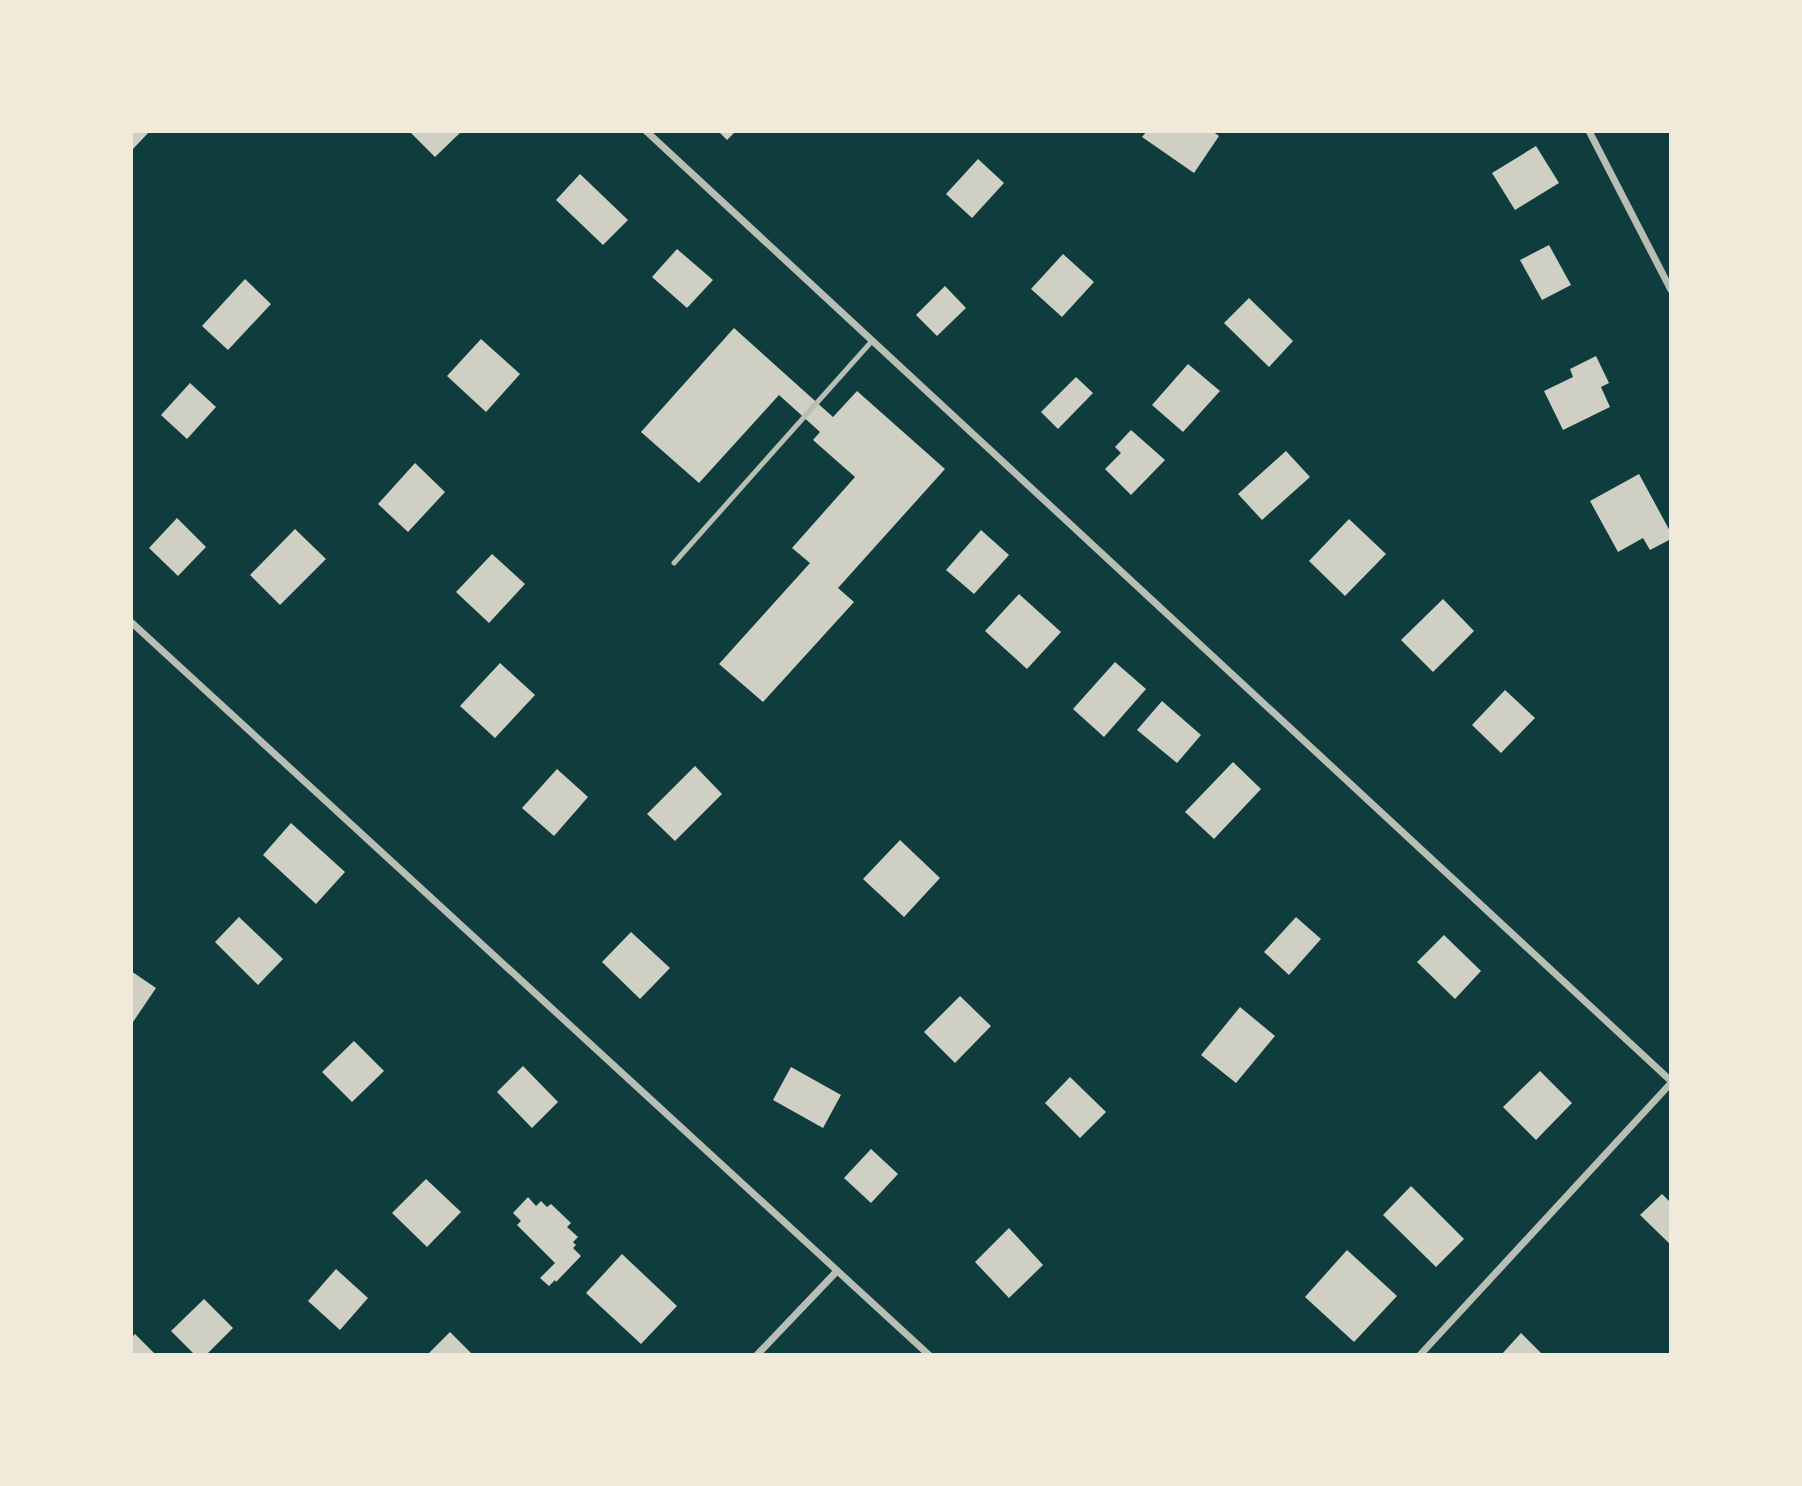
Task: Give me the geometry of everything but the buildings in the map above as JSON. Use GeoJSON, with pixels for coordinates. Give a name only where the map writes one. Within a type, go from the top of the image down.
{"type":"FeatureCollection","features":[{"type":"Feature","properties":{"kind":"street"},"geometry":{"type":"LineString","coordinates":[[646,131],[1671,1082],[1420,1355]]}},
{"type":"Feature","properties":{"kind":"street"},"geometry":{"type":"LineString","coordinates":[[1589,131],[1671,290]]}},
{"type":"Feature","properties":{"kind":"street"},"geometry":{"type":"LineString","coordinates":[[131,622],[929,1355]]}},
{"type":"Feature","properties":{"kind":"street"},"geometry":{"type":"LineString","coordinates":[[757,1355],[837,1271]]}},
{"type":"Feature","properties":{"kind":"lane"},"geometry":{"type":"LineString","coordinates":[[674,563],[872,341]]}}]}
